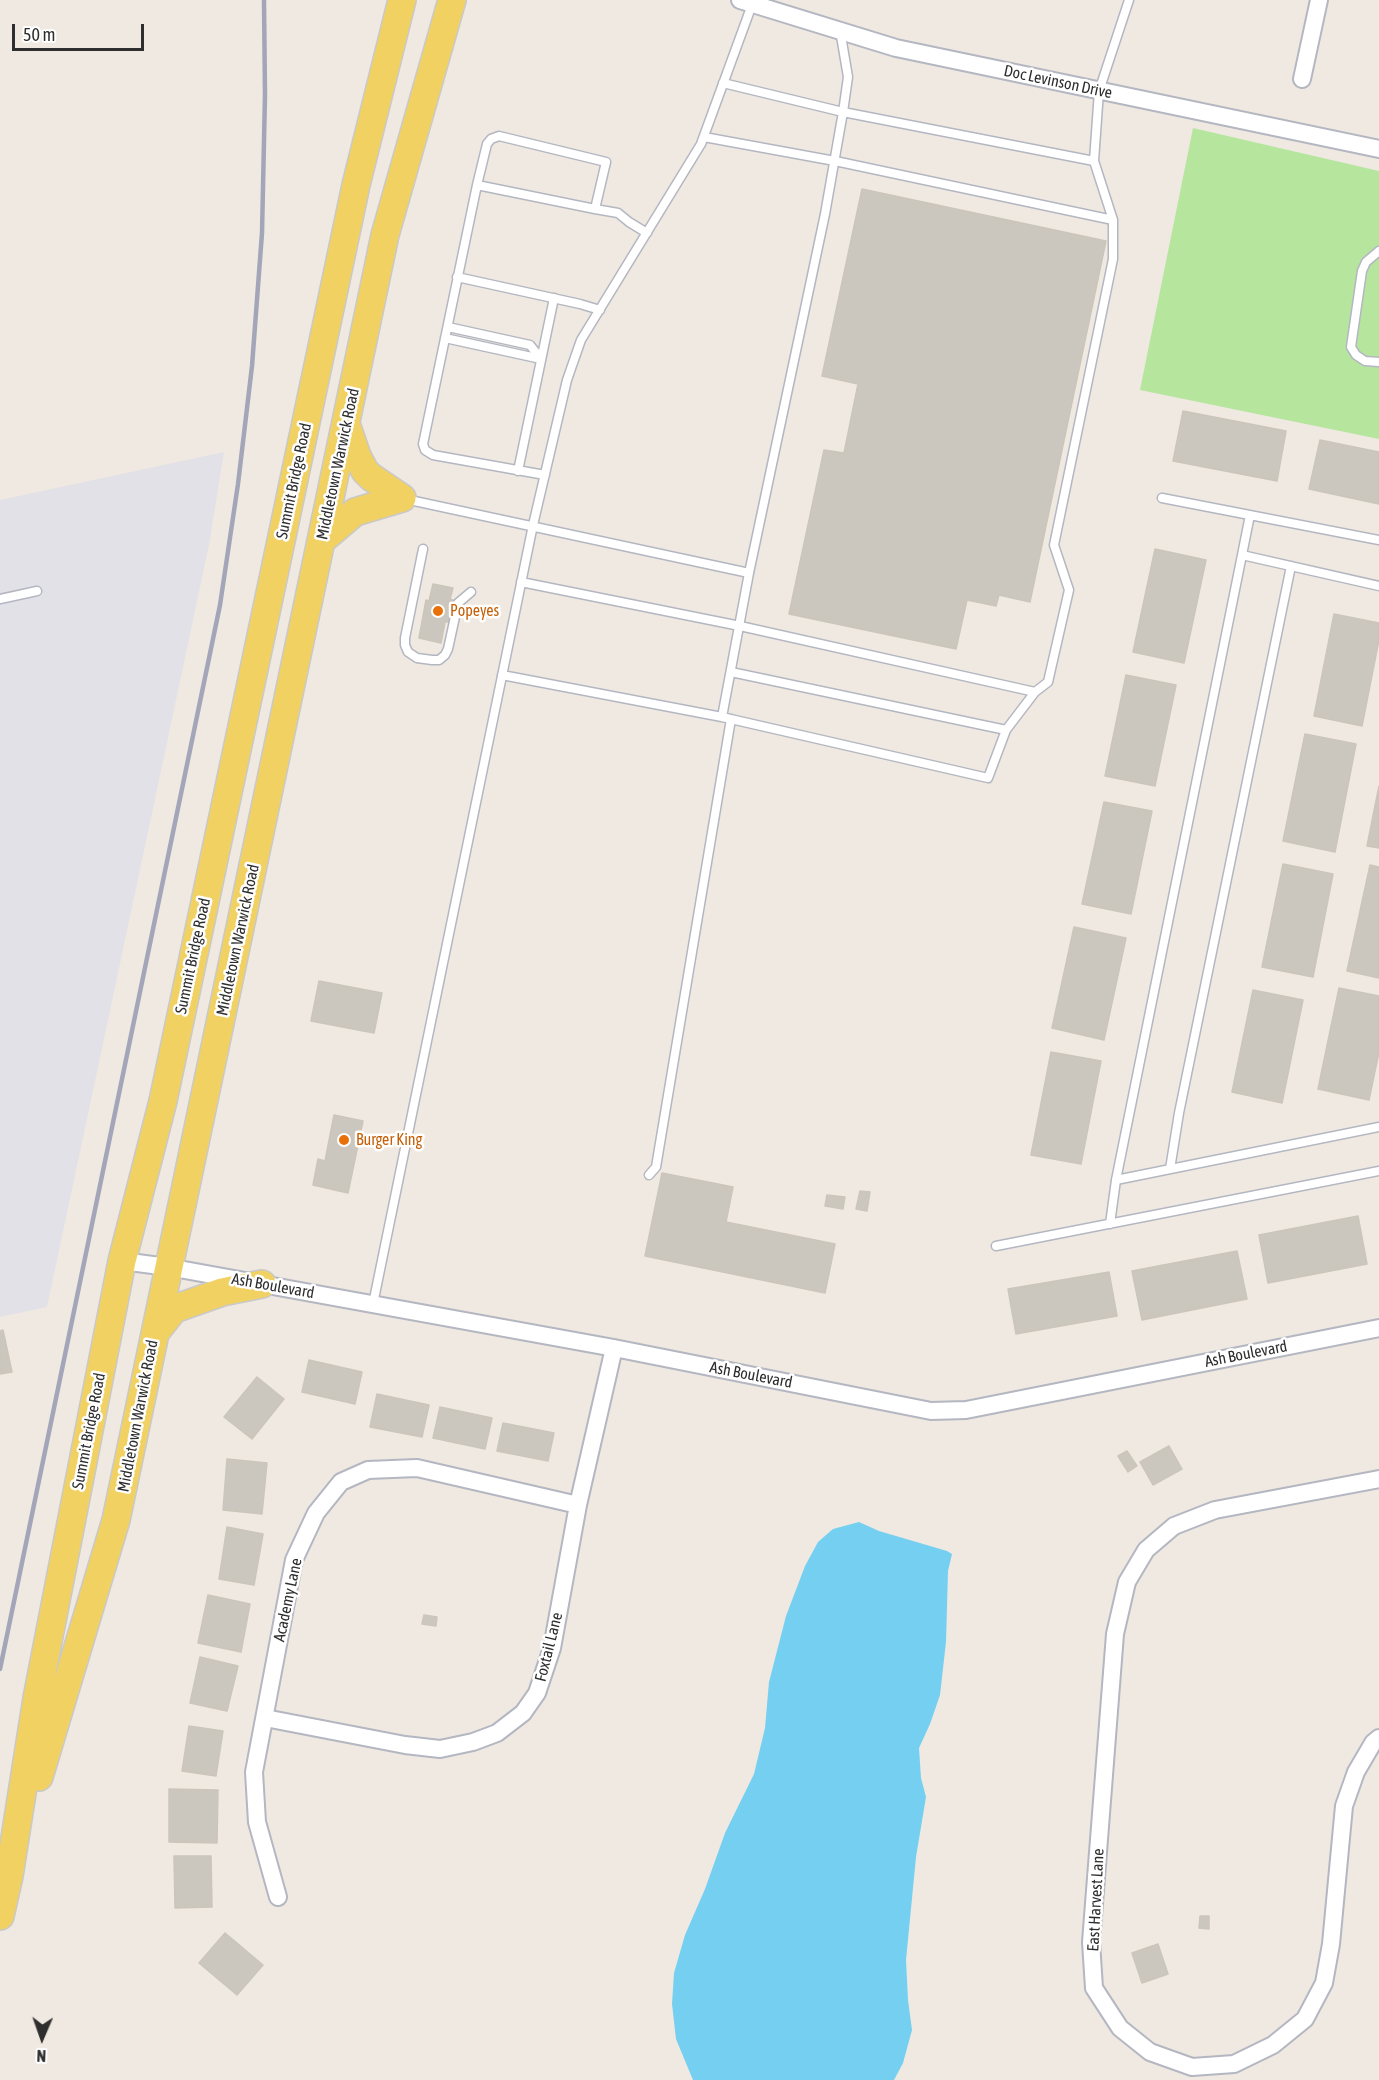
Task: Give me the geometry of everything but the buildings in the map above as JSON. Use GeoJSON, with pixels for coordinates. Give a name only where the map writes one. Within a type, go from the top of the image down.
{"type":"FeatureCollection","features":[{"type":"Feature","properties":{"kind":"main road","name":"Summit Bridge Road"},"geometry":{"type":"LineString","coordinates":[[0,1916],[9,1876],[39,1686],[122,1261],[162,1101],[356,185],[402,0]]}},
{"type":"Feature","properties":{"kind":"main road","name":"Middletown Warwick Road"},"geometry":{"type":"LineString","coordinates":[[9,1876],[116,1520],[386,235],[452,6]]}},
{"type":"Feature","properties":{"kind":"main road"},"geometry":{"type":"LineString","coordinates":[[346,424],[365,471],[402,498]]}},
{"type":"Feature","properties":{"kind":"main road"},"geometry":{"type":"LineString","coordinates":[[322,540],[355,512],[402,498]]}},
{"type":"Feature","properties":{"kind":"main road"},"geometry":{"type":"LineString","coordinates":[[154,1334],[174,1309],[222,1292],[262,1284]]}},
{"type":"Feature","properties":{"kind":"street"},"geometry":{"type":"LineString","coordinates":[[1302,79],[1319,0]]}},
{"type":"Feature","properties":{"kind":"street","name":"Doc Levinson Drive"},"geometry":{"type":"LineString","coordinates":[[749,1],[896,48],[1379,148]]}},
{"type":"Feature","properties":{"kind":"street","name":"Ash Boulevard"},"geometry":{"type":"LineString","coordinates":[[122,1261],[168,1267],[614,1347],[930,1412],[966,1410],[1379,1328]]}},
{"type":"Feature","properties":{"kind":"street","name":"Foxtail Lane"},"geometry":{"type":"LineString","coordinates":[[265,1719],[405,1745],[440,1749],[473,1742],[497,1733],[523,1713],[537,1693],[552,1648],[578,1505],[614,1347]]}},
{"type":"Feature","properties":{"kind":"street","name":"Academy Lane"},"geometry":{"type":"LineString","coordinates":[[278,1897],[258,1822],[254,1772],[294,1560],[316,1513],[341,1482],[368,1470],[417,1468],[578,1505]]}},
{"type":"Feature","properties":{"kind":"street","name":"East Harvest Lane"},"geometry":{"type":"LineString","coordinates":[[1379,1479],[1215,1510],[1174,1526],[1146,1550],[1127,1582],[1115,1634],[1091,1942],[1094,1988],[1120,2028],[1150,2052],[1192,2067],[1234,2064],[1273,2045],[1305,2019],[1324,1983],[1331,1944],[1344,1806],[1356,1772],[1373,1743],[1379,1738]]}},
{"type":"Feature","properties":{"kind":"lane"},"geometry":{"type":"LineString","coordinates":[[502,675],[727,718],[988,778],[1006,730],[1035,692],[1048,682],[1069,590],[1054,545],[1113,259],[1113,220],[1094,161],[1099,91],[1129,0]]}},
{"type":"Feature","properties":{"kind":"lane"},"geometry":{"type":"LineString","coordinates":[[373,1304],[521,582],[567,380],[581,340],[704,137],[749,1]]}},
{"type":"Feature","properties":{"kind":"lane"},"geometry":{"type":"LineString","coordinates":[[649,1175],[656,1167],[727,718],[731,672],[749,573],[835,161],[848,76],[840,30]]}},
{"type":"Feature","properties":{"kind":"lane"},"geometry":{"type":"LineString","coordinates":[[723,83],[843,112],[1094,161]]}},
{"type":"Feature","properties":{"kind":"lane"},"geometry":{"type":"LineString","coordinates":[[545,476],[433,455],[425,450],[423,444],[487,144],[491,139],[499,136],[606,162],[596,209]]}},
{"type":"Feature","properties":{"kind":"lane"},"geometry":{"type":"LineString","coordinates":[[704,137],[835,161],[1113,220]]}},
{"type":"Feature","properties":{"kind":"lane"},"geometry":{"type":"LineString","coordinates":[[477,185],[618,213],[647,233]]}},
{"type":"Feature","properties":{"kind":"lane"},"geometry":{"type":"LineString","coordinates":[[1379,251],[1366,262],[1362,272],[1351,347],[1356,355],[1365,360],[1379,362]]}},
{"type":"Feature","properties":{"kind":"lane"},"geometry":{"type":"LineString","coordinates":[[458,277],[600,310]]}},
{"type":"Feature","properties":{"kind":"lane"},"geometry":{"type":"LineString","coordinates":[[518,471],[554,298]]}},
{"type":"Feature","properties":{"kind":"lane"},"geometry":{"type":"LineString","coordinates":[[448,327],[530,345],[541,359]]}},
{"type":"Feature","properties":{"kind":"lane"},"geometry":{"type":"LineString","coordinates":[[445,338],[541,359]]}},
{"type":"Feature","properties":{"kind":"lane"},"geometry":{"type":"LineString","coordinates":[[402,498],[749,573]]}},
{"type":"Feature","properties":{"kind":"lane"},"geometry":{"type":"LineString","coordinates":[[1162,498],[1379,540]]}},
{"type":"Feature","properties":{"kind":"lane"},"geometry":{"type":"LineString","coordinates":[[1110,1224],[1116,1180],[1250,515]]}},
{"type":"Feature","properties":{"kind":"lane"},"geometry":{"type":"LineString","coordinates":[[423,549],[405,638],[408,652],[417,658],[432,660],[439,660],[445,655],[458,603],[471,592]]}},
{"type":"Feature","properties":{"kind":"lane"},"geometry":{"type":"LineString","coordinates":[[1242,555],[1379,586]]}},
{"type":"Feature","properties":{"kind":"lane"},"geometry":{"type":"LineString","coordinates":[[1170,1169],[1179,1113],[1291,566]]}},
{"type":"Feature","properties":{"kind":"lane"},"geometry":{"type":"LineString","coordinates":[[521,582],[740,627],[1035,692]]}},
{"type":"Feature","properties":{"kind":"lane"},"geometry":{"type":"LineString","coordinates":[[0,599],[37,591]]}},
{"type":"Feature","properties":{"kind":"lane"},"geometry":{"type":"LineString","coordinates":[[731,672],[1006,730]]}},
{"type":"Feature","properties":{"kind":"lane"},"geometry":{"type":"LineString","coordinates":[[1116,1180],[1379,1127]]}},
{"type":"Feature","properties":{"kind":"lane"},"geometry":{"type":"LineString","coordinates":[[996,1246],[1379,1171]]}},
{"type":"Feature","properties":{"kind":"shaded area"},"geometry":{"type":"Polygon","coordinates":[[[224,452],[209,545],[47,1307],[0,1317],[0,500],[224,452]]]}},
{"type":"Feature","properties":{"kind":"green space"},"geometry":{"type":"Polygon","coordinates":[[[1193,128],[1379,171],[1379,439],[1140,390],[1193,128]]]}},
{"type":"Feature","properties":{"kind":"water"},"geometry":{"type":"Polygon","coordinates":[[[859,1522],[879,1531],[952,1554],[948,1571],[946,1642],[940,1695],[919,1748],[921,1778],[926,1797],[916,1857],[906,1960],[912,2030],[903,2063],[894,2080],[693,2080],[676,2039],[672,2004],[674,1973],[685,1935],[705,1889],[725,1833],[754,1774],[765,1728],[769,1682],[786,1616],[805,1566],[818,1542],[833,1529],[859,1522]]]}},
{"type":"Feature","properties":{"kind":"railway"},"geometry":{"type":"LineString","coordinates":[[0,1669],[220,605],[252,366],[262,233],[265,95],[264,0]]}},
{"type":"Feature","properties":{"kind":"place","name":"Popeyes"},"geometry":{"type":"Point","coordinates":[438,611]}},
{"type":"Feature","properties":{"kind":"place","name":"Burger King"},"geometry":{"type":"Point","coordinates":[344,1140]}}]}
